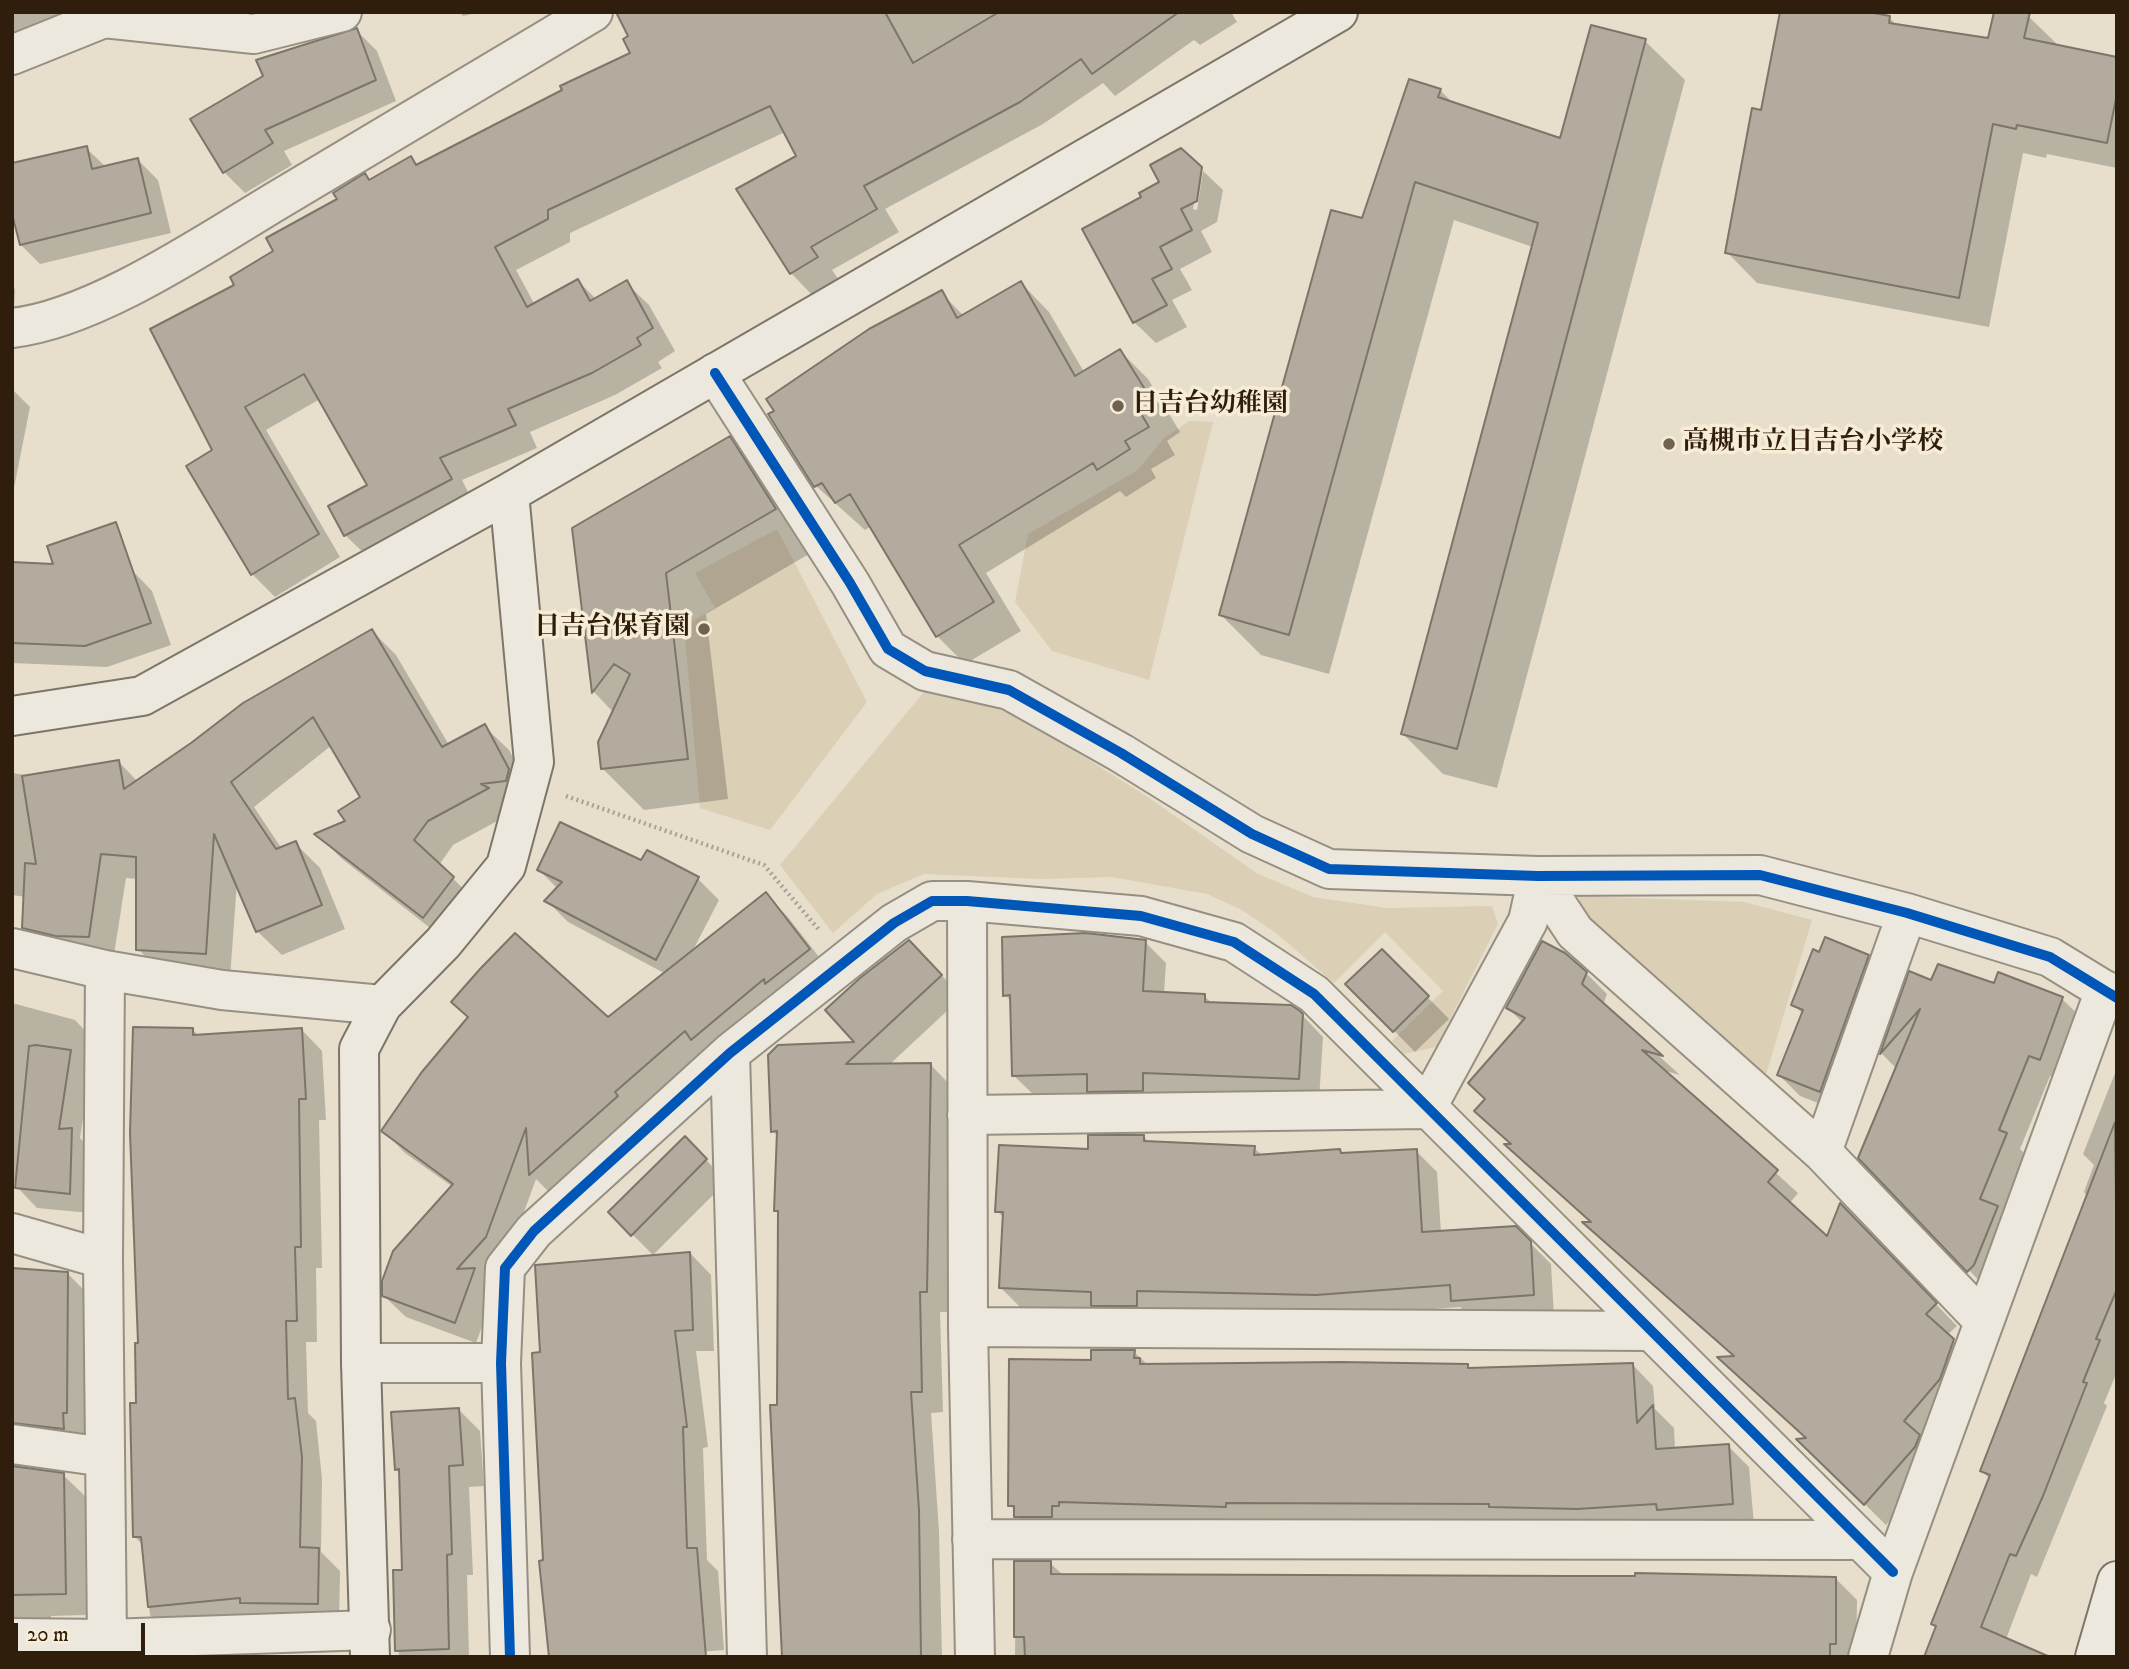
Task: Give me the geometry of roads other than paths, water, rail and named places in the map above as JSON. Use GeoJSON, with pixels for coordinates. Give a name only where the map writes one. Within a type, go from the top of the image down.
{"type":"FeatureCollection","features":[{"type":"Feature","properties":{"kind":"street"},"geometry":{"type":"LineString","coordinates":[[12,55],[104,18],[254,34],[342,12]]}},
{"type":"Feature","properties":{"kind":"street"},"geometry":{"type":"LineString","coordinates":[[12,327],[34,325],[98,302],[220,235],[593,12]]}},
{"type":"Feature","properties":{"kind":"street"},"geometry":{"type":"LineString","coordinates":[[12,716],[142,696],[509,493],[1338,12]]}},
{"type":"Feature","properties":{"kind":"street"},"geometry":{"type":"LineString","coordinates":[[715,373],[850,583],[888,649],[925,671],[1009,690],[1121,753],[1252,834],[1329,869],[1538,876],[1760,875],[1907,913],[2050,957],[2111,994],[1984,1321],[1893,1572],[1868,1657]]}},
{"type":"Feature","properties":{"kind":"street"},"geometry":{"type":"LineString","coordinates":[[12,1638],[371,1643],[361,1363],[359,1049],[382,1005],[443,943],[506,866],[529,783],[534,762],[509,493]]}},
{"type":"Feature","properties":{"kind":"street"},"geometry":{"type":"LineString","coordinates":[[1426,1109],[1528,921],[1538,876]]}},
{"type":"Feature","properties":{"kind":"street"},"geometry":{"type":"LineString","coordinates":[[1538,876],[1575,932],[1822,1152],[1984,1321]]}},
{"type":"Feature","properties":{"kind":"street"},"geometry":{"type":"LineString","coordinates":[[510,1657],[501,1363],[505,1268],[534,1231],[730,1054],[894,923],[932,901],[967,901],[1141,916],[1234,942],[1314,994],[1426,1109],[1893,1572]]}},
{"type":"Feature","properties":{"kind":"street"},"geometry":{"type":"LineString","coordinates":[[967,901],[968,1327],[975,1657]]}},
{"type":"Feature","properties":{"kind":"street"},"geometry":{"type":"LineString","coordinates":[[1822,1152],[1907,913]]}},
{"type":"Feature","properties":{"kind":"street"},"geometry":{"type":"LineString","coordinates":[[12,948],[105,970],[222,990],[382,1005]]}},
{"type":"Feature","properties":{"kind":"street"},"geometry":{"type":"LineString","coordinates":[[105,970],[103,1259],[107,1639]]}},
{"type":"Feature","properties":{"kind":"street"},"geometry":{"type":"LineString","coordinates":[[730,1054],[747,1657]]}},
{"type":"Feature","properties":{"kind":"street"},"geometry":{"type":"LineString","coordinates":[[967,1115],[1426,1109]]}},
{"type":"Feature","properties":{"kind":"street"},"geometry":{"type":"LineString","coordinates":[[12,1233],[103,1259]]}},
{"type":"Feature","properties":{"kind":"street"},"geometry":{"type":"LineString","coordinates":[[968,1327],[1650,1331]]}},
{"type":"Feature","properties":{"kind":"street"},"geometry":{"type":"LineString","coordinates":[[361,1363],[501,1363]]}},
{"type":"Feature","properties":{"kind":"street"},"geometry":{"type":"LineString","coordinates":[[12,1444],[105,1457]]}},
{"type":"Feature","properties":{"kind":"street"},"geometry":{"type":"LineString","coordinates":[[972,1539],[1861,1540]]}},
{"type":"Feature","properties":{"kind":"street"},"geometry":{"type":"LineString","coordinates":[[2095,1657],[2117,1581]]}},
{"type":"Feature","properties":{"kind":"place","name":"日吉台幼稚園"},"geometry":{"type":"Point","coordinates":[1118,406]}},
{"type":"Feature","properties":{"kind":"place","name":"高槻市立日吉台小学校"},"geometry":{"type":"Point","coordinates":[1669,444]}},
{"type":"Feature","properties":{"kind":"place","name":"日吉台保育園"},"geometry":{"type":"Point","coordinates":[704,629]}}]}
